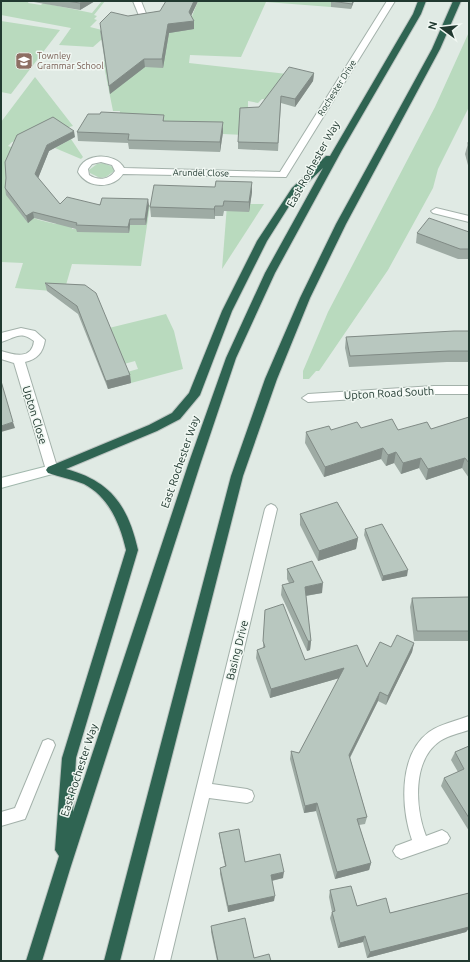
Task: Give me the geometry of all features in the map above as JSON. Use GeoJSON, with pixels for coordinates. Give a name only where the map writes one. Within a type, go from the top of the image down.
{"type":"FeatureCollection","features":[{"type":"Feature","properties":{"kind":"highway","name":"East Rochester Way"},"geometry":{"type":"LineString","coordinates":[[34,961],[62,870],[192,470],[231,358],[270,273],[338,150],[417,14],[422,1]]}},
{"type":"Feature","properties":{"kind":"highway"},"geometry":{"type":"LineString","coordinates":[[112,961],[237,476],[271,379],[305,298],[338,231],[436,49],[457,1]]}},
{"type":"Feature","properties":{"kind":"highway"},"geometry":{"type":"LineString","coordinates":[[52,470],[153,428],[176,416],[194,395],[227,311],[262,241],[295,190],[338,150]]}},
{"type":"Feature","properties":{"kind":"highway"},"geometry":{"type":"LineString","coordinates":[[52,470],[82,478],[97,486],[117,508],[128,529],[132,550],[69,758],[62,870]]}},
{"type":"Feature","properties":{"kind":"street"},"geometry":{"type":"LineString","coordinates":[[137,1],[143,16]]}},
{"type":"Feature","properties":{"kind":"street","name":"Rochester Drive"},"geometry":{"type":"LineString","coordinates":[[283,175],[391,1]]}},
{"type":"Feature","properties":{"kind":"street","name":"Arundel Close"},"geometry":{"type":"LineString","coordinates":[[120,171],[283,175]]}},
{"type":"Feature","properties":{"kind":"street"},"geometry":{"type":"LineString","coordinates":[[436,211],[469,219]]}},
{"type":"Feature","properties":{"kind":"street"},"geometry":{"type":"LineString","coordinates":[[1,337],[22,331],[33,334],[40,340],[40,347],[36,352],[19,361],[9,360],[1,355]]}},
{"type":"Feature","properties":{"kind":"street","name":"Upton Close"},"geometry":{"type":"LineString","coordinates":[[19,361],[52,470]]}},
{"type":"Feature","properties":{"kind":"street","name":"Upton Road South"},"geometry":{"type":"LineString","coordinates":[[308,398],[434,390],[469,390]]}},
{"type":"Feature","properties":{"kind":"street"},"geometry":{"type":"LineString","coordinates":[[1,483],[52,470]]}},
{"type":"Feature","properties":{"kind":"street","name":"Basing Drive"},"geometry":{"type":"LineString","coordinates":[[162,961],[202,790],[271,509]]}},
{"type":"Feature","properties":{"kind":"street"},"geometry":{"type":"LineString","coordinates":[[421,845],[413,820],[413,783],[417,759],[426,744],[433,738],[469,723]]}},
{"type":"Feature","properties":{"kind":"street"},"geometry":{"type":"LineString","coordinates":[[202,790],[247,796]]}},
{"type":"Feature","properties":{"kind":"street"},"geometry":{"type":"LineString","coordinates":[[401,851],[442,838]]}},
{"type":"Feature","properties":{"kind":"lane"},"geometry":{"type":"LineString","coordinates":[[1,819],[20,814],[48,745]]}},
{"type":"Feature","properties":{"kind":"green space"},"geometry":{"type":"Polygon","coordinates":[[[1,1],[29,1],[28,3],[41,5],[43,3],[92,13],[102,1],[105,1],[94,15],[97,16],[94,19],[97,20],[90,27],[102,30],[100,32],[108,34],[106,41],[101,40],[93,47],[59,45],[71,28],[1,15],[1,1]]]}},
{"type":"Feature","properties":{"kind":"green space"},"geometry":{"type":"Polygon","coordinates":[[[198,1],[333,1],[331,7],[266,2],[241,57],[190,55],[189,63],[296,75],[272,101],[262,99],[258,103],[248,101],[248,125],[244,135],[223,134],[223,132],[119,119],[120,111],[113,111],[103,61],[178,14],[192,16],[198,1]]]}},
{"type":"Feature","properties":{"kind":"green space","name":"Townley Grammar School"},"geometry":{"type":"Polygon","coordinates":[[[1,21],[60,30],[11,94],[1,92],[1,21]]]}},
{"type":"Feature","properties":{"kind":"green space"},"geometry":{"type":"Polygon","coordinates":[[[469,32],[469,107],[438,169],[433,188],[388,270],[319,371],[316,371],[309,379],[303,379],[303,371],[328,312],[435,107],[469,32]]]}},
{"type":"Feature","properties":{"kind":"green space"},"geometry":{"type":"Polygon","coordinates":[[[35,77],[73,126],[12,142],[8,146],[25,152],[15,206],[28,216],[56,224],[67,211],[76,213],[72,229],[78,229],[98,214],[100,203],[146,221],[150,205],[141,266],[72,264],[64,292],[15,288],[23,263],[1,262],[1,122],[35,77]]]}},
{"type":"Feature","properties":{"kind":"green space"},"geometry":{"type":"Polygon","coordinates":[[[71,139],[83,157],[81,159],[55,148],[71,139]]]}},
{"type":"Feature","properties":{"kind":"green space"},"geometry":{"type":"Polygon","coordinates":[[[103,163],[113,167],[114,171],[106,177],[100,178],[90,173],[89,170],[97,164],[103,163]]]}},
{"type":"Feature","properties":{"kind":"green space"},"geometry":{"type":"Polygon","coordinates":[[[264,204],[222,269],[227,205],[264,204]]]}},
{"type":"Feature","properties":{"kind":"green space"},"geometry":{"type":"Polygon","coordinates":[[[166,314],[174,331],[183,369],[131,383],[127,372],[138,369],[135,361],[124,364],[109,328],[166,314]]]}},
{"type":"Feature","properties":{"kind":"building"},"geometry":{"type":"Polygon","coordinates":[[[66,1],[83,1],[80,3],[66,1]]]}},
{"type":"Feature","properties":{"kind":"building"},"geometry":{"type":"Polygon","coordinates":[[[166,1],[194,1],[189,12],[194,21],[168,24],[162,59],[144,59],[109,86],[100,23],[111,12],[128,16],[160,11],[166,1]]]}},
{"type":"Feature","properties":{"kind":"building"},"geometry":{"type":"Polygon","coordinates":[[[331,1],[353,1],[352,4],[331,1]]]}},
{"type":"Feature","properties":{"kind":"building"},"geometry":{"type":"Polygon","coordinates":[[[289,67],[314,73],[295,99],[281,96],[278,143],[238,142],[240,108],[259,107],[289,67]]]}},
{"type":"Feature","properties":{"kind":"building"},"geometry":{"type":"Polygon","coordinates":[[[101,112],[164,115],[163,121],[223,122],[220,142],[128,140],[129,134],[77,132],[88,114],[100,114],[101,112]]]}},
{"type":"Feature","properties":{"kind":"building"},"geometry":{"type":"Polygon","coordinates":[[[53,117],[74,131],[47,145],[35,174],[60,204],[67,197],[100,205],[102,198],[148,199],[145,219],[130,219],[128,227],[76,225],[77,223],[33,212],[26,216],[5,188],[5,162],[17,135],[53,117]]]}},
{"type":"Feature","properties":{"kind":"building"},"geometry":{"type":"Polygon","coordinates":[[[216,181],[252,182],[249,202],[224,201],[223,206],[215,206],[214,209],[150,207],[154,185],[215,187],[216,181]]]}},
{"type":"Feature","properties":{"kind":"building"},"geometry":{"type":"Polygon","coordinates":[[[429,218],[469,232],[469,249],[460,249],[417,233],[429,218]]]}},
{"type":"Feature","properties":{"kind":"building"},"geometry":{"type":"Polygon","coordinates":[[[45,283],[85,285],[96,293],[130,375],[106,381],[77,306],[45,283]]]}},
{"type":"Feature","properties":{"kind":"building"},"geometry":{"type":"Polygon","coordinates":[[[469,331],[469,351],[350,356],[346,337],[469,331]]]}},
{"type":"Feature","properties":{"kind":"building"},"geometry":{"type":"Polygon","coordinates":[[[1,381],[13,422],[1,426],[1,381]]]}},
{"type":"Feature","properties":{"kind":"building"},"geometry":{"type":"Polygon","coordinates":[[[469,417],[469,463],[465,458],[428,469],[421,458],[403,463],[396,452],[388,455],[383,448],[325,467],[306,432],[329,426],[331,430],[357,422],[361,428],[392,419],[398,430],[427,422],[431,429],[469,417]]]}},
{"type":"Feature","properties":{"kind":"building"},"geometry":{"type":"Polygon","coordinates":[[[337,502],[358,538],[319,551],[300,514],[337,502]]]}},
{"type":"Feature","properties":{"kind":"building"},"geometry":{"type":"Polygon","coordinates":[[[382,524],[408,570],[383,576],[365,529],[382,524]]]}},
{"type":"Feature","properties":{"kind":"building"},"geometry":{"type":"Polygon","coordinates":[[[312,561],[323,583],[305,587],[311,641],[308,641],[282,585],[294,582],[287,569],[312,561]]]}},
{"type":"Feature","properties":{"kind":"building"},"geometry":{"type":"Polygon","coordinates":[[[469,597],[469,631],[417,631],[412,598],[469,597]]]}},
{"type":"Feature","properties":{"kind":"building"},"geometry":{"type":"Polygon","coordinates":[[[283,604],[305,660],[357,645],[367,667],[380,642],[391,647],[397,635],[414,643],[388,696],[380,692],[349,755],[367,817],[357,819],[371,863],[337,872],[317,803],[305,806],[291,751],[299,753],[344,668],[271,689],[257,650],[265,647],[263,641],[265,610],[283,604]]]}},
{"type":"Feature","properties":{"kind":"building"},"geometry":{"type":"Polygon","coordinates":[[[469,746],[469,818],[444,778],[464,769],[455,752],[469,746]]]}},
{"type":"Feature","properties":{"kind":"building"},"geometry":{"type":"Polygon","coordinates":[[[239,829],[245,862],[280,854],[284,872],[271,875],[275,896],[228,906],[220,868],[226,866],[219,833],[239,829]]]}},
{"type":"Feature","properties":{"kind":"building"},"geometry":{"type":"Polygon","coordinates":[[[351,886],[357,906],[386,898],[390,913],[469,893],[469,927],[370,952],[365,936],[340,943],[332,912],[335,911],[330,890],[351,886]]]}},
{"type":"Feature","properties":{"kind":"building"},"geometry":{"type":"Polygon","coordinates":[[[245,918],[254,958],[269,954],[271,961],[218,961],[211,926],[245,918]]]}},
{"type":"Feature","properties":{"kind":"place","name":"Townley Grammar School"},"geometry":{"type":"Point","coordinates":[24,61]}}]}
